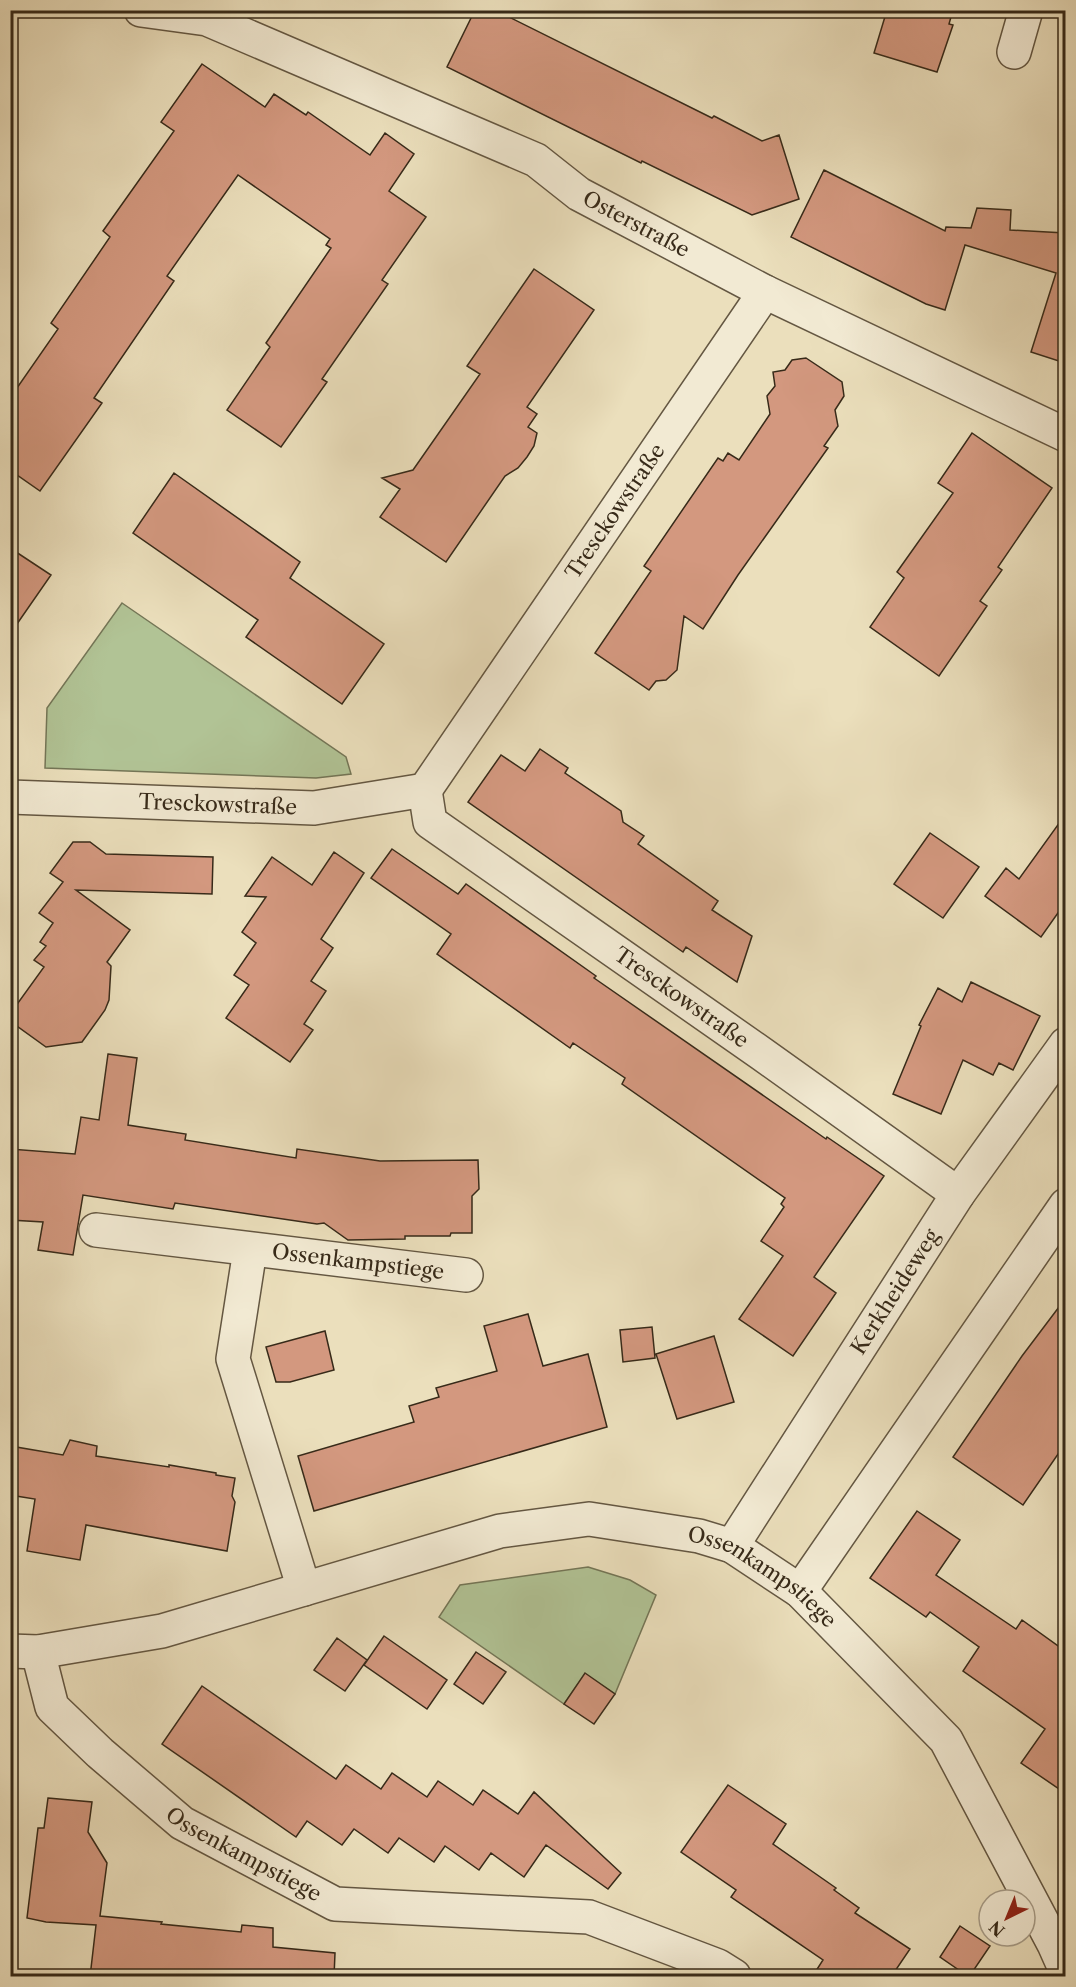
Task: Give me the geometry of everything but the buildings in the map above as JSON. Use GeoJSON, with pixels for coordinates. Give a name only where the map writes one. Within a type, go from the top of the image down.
{"type":"FeatureCollection","features":[{"type":"Feature","properties":{"kind":"street","name":"Osterstraße"},"geometry":{"type":"LineString","coordinates":[[141,10],[210,15],[536,159],[579,194],[765,292],[1065,435]]}},
{"type":"Feature","properties":{"kind":"street"},"geometry":{"type":"LineString","coordinates":[[1014,52],[1026,10]]}},
{"type":"Feature","properties":{"kind":"street","name":"Tresckowstraße"},"geometry":{"type":"LineString","coordinates":[[765,292],[425,790],[430,822],[958,1194]]}},
{"type":"Feature","properties":{"kind":"street","name":"Tresckowstraße"},"geometry":{"type":"LineString","coordinates":[[10,797],[314,808],[425,790]]}},
{"type":"Feature","properties":{"kind":"street","name":"Kerkheideweg"},"geometry":{"type":"LineString","coordinates":[[732,1546],[958,1194],[1065,1044]]}},
{"type":"Feature","properties":{"kind":"street"},"geometry":{"type":"LineString","coordinates":[[800,1591],[1065,1205]]}},
{"type":"Feature","properties":{"kind":"street","name":"Ossenkampstiege"},"geometry":{"type":"LineString","coordinates":[[96,1230],[466,1275]]}},
{"type":"Feature","properties":{"kind":"street","name":"Ossenkampstiege"},"geometry":{"type":"LineString","coordinates":[[250,1250],[233,1359],[304,1589]]}},
{"type":"Feature","properties":{"kind":"street","name":"Ossenkampstiege"},"geometry":{"type":"LineString","coordinates":[[734,1977],[718,1966],[589,1917],[335,1904],[182,1823],[100,1753],[52,1707],[24,1651],[162,1631],[500,1531],[589,1519],[699,1536],[732,1546],[800,1591],[946,1740],[1062,1951]]}},
{"type":"Feature","properties":{"kind":"green space"},"geometry":{"type":"Polygon","coordinates":[[[122,603],[346,757],[351,774],[316,778],[45,768],[47,708],[122,603]]]}},
{"type":"Feature","properties":{"kind":"green space"},"geometry":{"type":"Polygon","coordinates":[[[588,1567],[630,1580],[656,1595],[615,1694],[585,1674],[564,1704],[439,1617],[460,1585],[588,1567]]]}}]}
